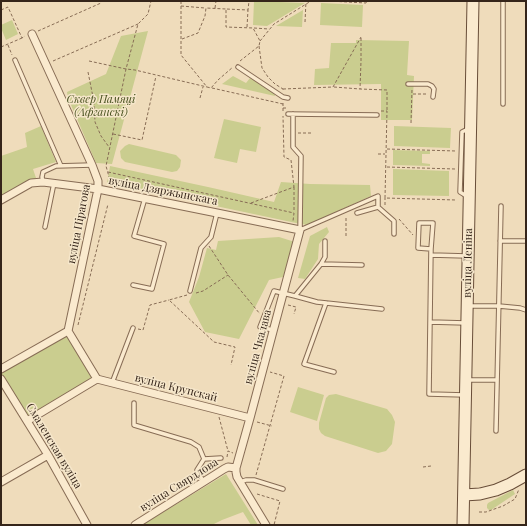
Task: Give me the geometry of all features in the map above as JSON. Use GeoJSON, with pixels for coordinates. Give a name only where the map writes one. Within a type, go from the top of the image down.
{"type":"FeatureCollection","features":[{"type":"Feature","properties":{"kind":"main road","name":"вуліца Леніна"},"geometry":{"type":"LineString","coordinates":[[463,525],[474,1]]}},
{"type":"Feature","properties":{"kind":"main road"},"geometry":{"type":"LineString","coordinates":[[464,495],[480,494],[496,490],[526,475]]}},
{"type":"Feature","properties":{"kind":"street","name":"вуліца Пірагова"},"geometry":{"type":"LineString","coordinates":[[32,34],[98,181],[98,189],[68,331]]}},
{"type":"Feature","properties":{"kind":"street","name":"вуліца Дзяржынскага"},"geometry":{"type":"LineString","coordinates":[[1,200],[31,183],[54,183],[98,189],[300,230]]}},
{"type":"Feature","properties":{"kind":"street","name":"вуліца Чкалава"},"geometry":{"type":"LineString","coordinates":[[236,468],[253,420],[274,330],[300,230]]}},
{"type":"Feature","properties":{"kind":"street"},"geometry":{"type":"LineString","coordinates":[[1,369],[68,331],[97,379],[27,421]]}},
{"type":"Feature","properties":{"kind":"street","name":"Смаленская вуліца"},"geometry":{"type":"LineString","coordinates":[[1,379],[48,455],[87,525]]}},
{"type":"Feature","properties":{"kind":"street","name":"вуліца Крупскай"},"geometry":{"type":"LineString","coordinates":[[97,379],[253,420]]}},
{"type":"Feature","properties":{"kind":"street"},"geometry":{"type":"LineString","coordinates":[[1,482],[48,455]]}},
{"type":"Feature","properties":{"kind":"street","name":"вуліца Свярдлова"},"geometry":{"type":"LineString","coordinates":[[135,525],[224,469],[228,467],[236,468]]}},
{"type":"Feature","properties":{"kind":"street"},"geometry":{"type":"LineString","coordinates":[[236,468],[237,477],[266,525]]}},
{"type":"Feature","properties":{"kind":"lane"},"geometry":{"type":"LineString","coordinates":[[503,1],[503,104]]}},
{"type":"Feature","properties":{"kind":"lane"},"geometry":{"type":"LineString","coordinates":[[15,60],[61,166]]}},
{"type":"Feature","properties":{"kind":"lane"},"geometry":{"type":"LineString","coordinates":[[238,68],[283,97],[288,98]]}},
{"type":"Feature","properties":{"kind":"lane"},"geometry":{"type":"LineString","coordinates":[[410,84],[428,84],[434,89],[434,96]]}},
{"type":"Feature","properties":{"kind":"lane"},"geometry":{"type":"LineString","coordinates":[[288,114],[378,113]]}},
{"type":"Feature","properties":{"kind":"lane"},"geometry":{"type":"LineString","coordinates":[[293,114],[293,147],[301,156],[300,230],[378,196],[378,207]]}},
{"type":"Feature","properties":{"kind":"lane"},"geometry":{"type":"LineString","coordinates":[[43,182],[43,172],[56,166],[92,165]]}},
{"type":"Feature","properties":{"kind":"lane"},"geometry":{"type":"LineString","coordinates":[[45,227],[54,183]]}},
{"type":"Feature","properties":{"kind":"lane"},"geometry":{"type":"LineString","coordinates":[[133,285],[152,289],[164,244],[134,236],[144,198]]}},
{"type":"Feature","properties":{"kind":"lane"},"geometry":{"type":"LineString","coordinates":[[496,431],[501,206]]}},
{"type":"Feature","properties":{"kind":"lane"},"geometry":{"type":"LineString","coordinates":[[357,213],[378,207]]}},
{"type":"Feature","properties":{"kind":"lane"},"geometry":{"type":"LineString","coordinates":[[378,207],[394,220],[394,234]]}},
{"type":"Feature","properties":{"kind":"lane"},"geometry":{"type":"LineString","coordinates":[[189,292],[201,248],[211,237],[217,213]]}},
{"type":"Feature","properties":{"kind":"lane"},"geometry":{"type":"LineString","coordinates":[[432,249],[418,248],[419,223],[433,223],[432,249],[431,255],[429,394],[466,395]]}},
{"type":"Feature","properties":{"kind":"lane"},"geometry":{"type":"LineString","coordinates":[[500,240],[526,241]]}},
{"type":"Feature","properties":{"kind":"lane"},"geometry":{"type":"LineString","coordinates":[[295,296],[325,257],[326,241]]}},
{"type":"Feature","properties":{"kind":"lane"},"geometry":{"type":"LineString","coordinates":[[431,255],[468,256]]}},
{"type":"Feature","properties":{"kind":"lane"},"geometry":{"type":"LineString","coordinates":[[321,264],[362,265]]}},
{"type":"Feature","properties":{"kind":"lane"},"geometry":{"type":"LineString","coordinates":[[274,330],[260,327],[274,291],[317,302],[382,309]]}},
{"type":"Feature","properties":{"kind":"lane"},"geometry":{"type":"LineString","coordinates":[[326,303],[304,364],[334,372]]}},
{"type":"Feature","properties":{"kind":"lane"},"geometry":{"type":"LineString","coordinates":[[467,306],[499,306],[526,310]]}},
{"type":"Feature","properties":{"kind":"lane"},"geometry":{"type":"LineString","coordinates":[[430,322],[467,323]]}},
{"type":"Feature","properties":{"kind":"lane"},"geometry":{"type":"LineString","coordinates":[[112,383],[133,328]]}},
{"type":"Feature","properties":{"kind":"lane"},"geometry":{"type":"LineString","coordinates":[[466,380],[497,380]]}},
{"type":"Feature","properties":{"kind":"lane"},"geometry":{"type":"LineString","coordinates":[[134,403],[134,425],[191,442],[199,447],[204,459]]}},
{"type":"Feature","properties":{"kind":"lane"},"geometry":{"type":"LineString","coordinates":[[204,459],[221,458]]}},
{"type":"Feature","properties":{"kind":"lane"},"geometry":{"type":"LineString","coordinates":[[203,481],[197,470],[204,459]]}},
{"type":"Feature","properties":{"kind":"lane"},"geometry":{"type":"LineString","coordinates":[[240,482],[254,480],[283,489]]}},
{"type":"Feature","properties":{"kind":"path"},"geometry":{"type":"LineString","coordinates":[[1,47],[101,3],[101,1]]}},
{"type":"Feature","properties":{"kind":"path"},"geometry":{"type":"LineString","coordinates":[[52,61],[138,24],[148,14],[151,1]]}},
{"type":"Feature","properties":{"kind":"path"},"geometry":{"type":"LineString","coordinates":[[181,1],[181,55],[207,87]]}},
{"type":"Feature","properties":{"kind":"path"},"geometry":{"type":"LineString","coordinates":[[215,8],[216,1]]}},
{"type":"Feature","properties":{"kind":"path"},"geometry":{"type":"LineString","coordinates":[[247,28],[249,1]]}},
{"type":"Feature","properties":{"kind":"path"},"geometry":{"type":"LineString","coordinates":[[305,22],[306,1]]}},
{"type":"Feature","properties":{"kind":"path"},"geometry":{"type":"LineString","coordinates":[[311,1],[274,24],[260,42],[259,46],[262,68],[268,77],[283,89],[333,87],[387,90],[385,210]]}},
{"type":"Feature","properties":{"kind":"path"},"geometry":{"type":"LineString","coordinates":[[329,1],[366,3],[367,1]]}},
{"type":"Feature","properties":{"kind":"path"},"geometry":{"type":"LineString","coordinates":[[181,6],[248,10]]}},
{"type":"Feature","properties":{"kind":"path"},"geometry":{"type":"LineString","coordinates":[[1,10],[8,7],[22,38]]}},
{"type":"Feature","properties":{"kind":"path"},"geometry":{"type":"LineString","coordinates":[[181,39],[198,33],[205,16],[206,8]]}},
{"type":"Feature","properties":{"kind":"path"},"geometry":{"type":"LineString","coordinates":[[226,9],[226,27],[270,29]]}},
{"type":"Feature","properties":{"kind":"path"},"geometry":{"type":"LineString","coordinates":[[112,186],[106,166],[126,69],[138,24]]}},
{"type":"Feature","properties":{"kind":"path"},"geometry":{"type":"LineString","coordinates":[[253,28],[260,42]]}},
{"type":"Feature","properties":{"kind":"path"},"geometry":{"type":"LineString","coordinates":[[333,87],[361,37],[362,61],[360,88]]}},
{"type":"Feature","properties":{"kind":"path"},"geometry":{"type":"LineString","coordinates":[[8,44],[15,60]]}},
{"type":"Feature","properties":{"kind":"path"},"geometry":{"type":"LineString","coordinates":[[211,88],[218,80],[259,46]]}},
{"type":"Feature","properties":{"kind":"path"},"geometry":{"type":"LineString","coordinates":[[89,61],[283,104]]}},
{"type":"Feature","properties":{"kind":"path"},"geometry":{"type":"LineString","coordinates":[[88,72],[94,102],[95,122],[101,136],[110,147]]}},
{"type":"Feature","properties":{"kind":"path"},"geometry":{"type":"LineString","coordinates":[[113,134],[142,140],[156,75]]}},
{"type":"Feature","properties":{"kind":"path"},"geometry":{"type":"LineString","coordinates":[[410,84],[412,94],[412,123]]}},
{"type":"Feature","properties":{"kind":"path"},"geometry":{"type":"LineString","coordinates":[[200,98],[203,86]]}},
{"type":"Feature","properties":{"kind":"path"},"geometry":{"type":"LineString","coordinates":[[283,89],[284,157],[291,160],[294,187],[293,220]]}},
{"type":"Feature","properties":{"kind":"path"},"geometry":{"type":"LineString","coordinates":[[412,94],[434,96]]}},
{"type":"Feature","properties":{"kind":"path"},"geometry":{"type":"LineString","coordinates":[[283,108],[288,108]]}},
{"type":"Feature","properties":{"kind":"path"},"geometry":{"type":"LineString","coordinates":[[378,113],[386,111]]}},
{"type":"Feature","properties":{"kind":"path"},"geometry":{"type":"LineString","coordinates":[[386,149],[456,151]]}},
{"type":"Feature","properties":{"kind":"path"},"geometry":{"type":"LineString","coordinates":[[378,154],[386,154]]}},
{"type":"Feature","properties":{"kind":"path"},"geometry":{"type":"LineString","coordinates":[[386,167],[456,169]]}},
{"type":"Feature","properties":{"kind":"path"},"geometry":{"type":"LineString","coordinates":[[108,172],[294,213]]}},
{"type":"Feature","properties":{"kind":"path"},"geometry":{"type":"LineString","coordinates":[[251,204],[294,187]]}},
{"type":"Feature","properties":{"kind":"path"},"geometry":{"type":"LineString","coordinates":[[385,198],[456,200]]}},
{"type":"Feature","properties":{"kind":"path"},"geometry":{"type":"LineString","coordinates":[[78,324],[108,204]]}},
{"type":"Feature","properties":{"kind":"path"},"geometry":{"type":"LineString","coordinates":[[346,236],[347,214]]}},
{"type":"Feature","properties":{"kind":"path"},"geometry":{"type":"LineString","coordinates":[[399,219],[418,241]]}},
{"type":"Feature","properties":{"kind":"path"},"geometry":{"type":"LineString","coordinates":[[206,242],[228,275],[264,318]]}},
{"type":"Feature","properties":{"kind":"path"},"geometry":{"type":"LineString","coordinates":[[196,292],[202,291],[228,275]]}},
{"type":"Feature","properties":{"kind":"path"},"geometry":{"type":"LineString","coordinates":[[133,328],[143,330],[150,305],[169,300],[189,292]]}},
{"type":"Feature","properties":{"kind":"path"},"geometry":{"type":"LineString","coordinates":[[169,300],[214,342],[235,347],[231,365]]}},
{"type":"Feature","properties":{"kind":"path"},"geometry":{"type":"LineString","coordinates":[[287,305],[296,307],[294,314]]}},
{"type":"Feature","properties":{"kind":"path"},"geometry":{"type":"LineString","coordinates":[[254,480],[284,376],[269,372]]}},
{"type":"Feature","properties":{"kind":"path"},"geometry":{"type":"LineString","coordinates":[[218,414],[228,452]]}},
{"type":"Feature","properties":{"kind":"path"},"geometry":{"type":"LineString","coordinates":[[253,420],[272,426]]}},
{"type":"Feature","properties":{"kind":"path"},"geometry":{"type":"LineString","coordinates":[[423,467],[432,466]]}},
{"type":"Feature","properties":{"kind":"path"},"geometry":{"type":"LineString","coordinates":[[479,512],[486,512],[503,506],[515,499],[519,489],[522,486]]}},
{"type":"Feature","properties":{"kind":"path"},"geometry":{"type":"LineString","coordinates":[[253,493],[280,501],[274,525]]}},
{"type":"Feature","properties":{"kind":"green space"},"geometry":{"type":"Polygon","coordinates":[[[254,1],[305,3],[267,26],[253,25],[254,1]]]}},
{"type":"Feature","properties":{"kind":"green space"},"geometry":{"type":"Polygon","coordinates":[[[321,3],[363,5],[362,27],[320,25],[321,3]]]}},
{"type":"Feature","properties":{"kind":"green space"},"geometry":{"type":"Polygon","coordinates":[[[303,10],[302,27],[276,26],[303,10]]]}},
{"type":"Feature","properties":{"kind":"green space"},"geometry":{"type":"Polygon","coordinates":[[[12,20],[18,34],[6,40],[1,25],[12,20]]]}},
{"type":"Feature","properties":{"kind":"green space","name":"Сквер Памяці (Афганскі)"},"geometry":{"type":"Polygon","coordinates":[[[148,31],[112,164],[96,163],[68,98],[67,92],[106,74],[121,36],[148,31]]]}},
{"type":"Feature","properties":{"kind":"green space"},"geometry":{"type":"Polygon","coordinates":[[[356,40],[409,41],[407,75],[414,76],[412,120],[381,120],[381,84],[314,85],[315,69],[329,68],[331,43],[356,43],[356,40]]]}},
{"type":"Feature","properties":{"kind":"green space"},"geometry":{"type":"Polygon","coordinates":[[[233,76],[246,83],[250,78],[274,92],[275,96],[222,84],[233,76]]]}},
{"type":"Feature","properties":{"kind":"green space"},"geometry":{"type":"Polygon","coordinates":[[[224,119],[261,127],[256,152],[240,149],[237,163],[214,158],[224,119]]]}},
{"type":"Feature","properties":{"kind":"green space"},"geometry":{"type":"Polygon","coordinates":[[[41,126],[56,162],[33,169],[36,178],[1,197],[1,156],[27,147],[25,133],[41,126]]]}},
{"type":"Feature","properties":{"kind":"green space"},"geometry":{"type":"Polygon","coordinates":[[[394,126],[451,128],[450,148],[394,146],[394,126]]]}},
{"type":"Feature","properties":{"kind":"green space"},"geometry":{"type":"Polygon","coordinates":[[[129,144],[176,155],[181,160],[180,167],[177,171],[172,172],[125,162],[121,158],[120,151],[129,144]]]}},
{"type":"Feature","properties":{"kind":"green space"},"geometry":{"type":"Polygon","coordinates":[[[393,150],[430,151],[430,154],[422,154],[422,163],[430,164],[430,166],[393,165],[393,150]]]}},
{"type":"Feature","properties":{"kind":"green space"},"geometry":{"type":"Polygon","coordinates":[[[110,166],[274,202],[281,182],[370,185],[371,196],[307,225],[107,183],[110,166]]]}},
{"type":"Feature","properties":{"kind":"green space"},"geometry":{"type":"Polygon","coordinates":[[[393,169],[449,171],[449,196],[393,195],[393,169]]]}},
{"type":"Feature","properties":{"kind":"green space"},"geometry":{"type":"Polygon","coordinates":[[[327,227],[329,232],[319,244],[318,259],[305,279],[298,278],[310,236],[327,227]]]}},
{"type":"Feature","properties":{"kind":"green space"},"geometry":{"type":"Polygon","coordinates":[[[279,237],[295,242],[283,277],[269,280],[239,339],[205,332],[189,302],[199,277],[207,248],[216,250],[218,241],[279,237]]]}},
{"type":"Feature","properties":{"kind":"green space"},"geometry":{"type":"Polygon","coordinates":[[[68,333],[95,379],[27,419],[1,376],[1,371],[68,333]]]}},
{"type":"Feature","properties":{"kind":"green space"},"geometry":{"type":"Polygon","coordinates":[[[298,387],[324,395],[317,421],[290,412],[298,387]]]}},
{"type":"Feature","properties":{"kind":"green space"},"geometry":{"type":"Polygon","coordinates":[[[336,394],[387,409],[395,422],[392,444],[386,451],[378,453],[325,436],[321,433],[319,423],[326,398],[329,395],[336,394]]]}},
{"type":"Feature","properties":{"kind":"green space"},"geometry":{"type":"Polygon","coordinates":[[[226,474],[258,525],[251,525],[243,512],[212,525],[142,525],[226,474]]]}},
{"type":"Feature","properties":{"kind":"green space"},"geometry":{"type":"Polygon","coordinates":[[[513,490],[515,494],[491,510],[487,508],[488,503],[513,490]]]}}]}
